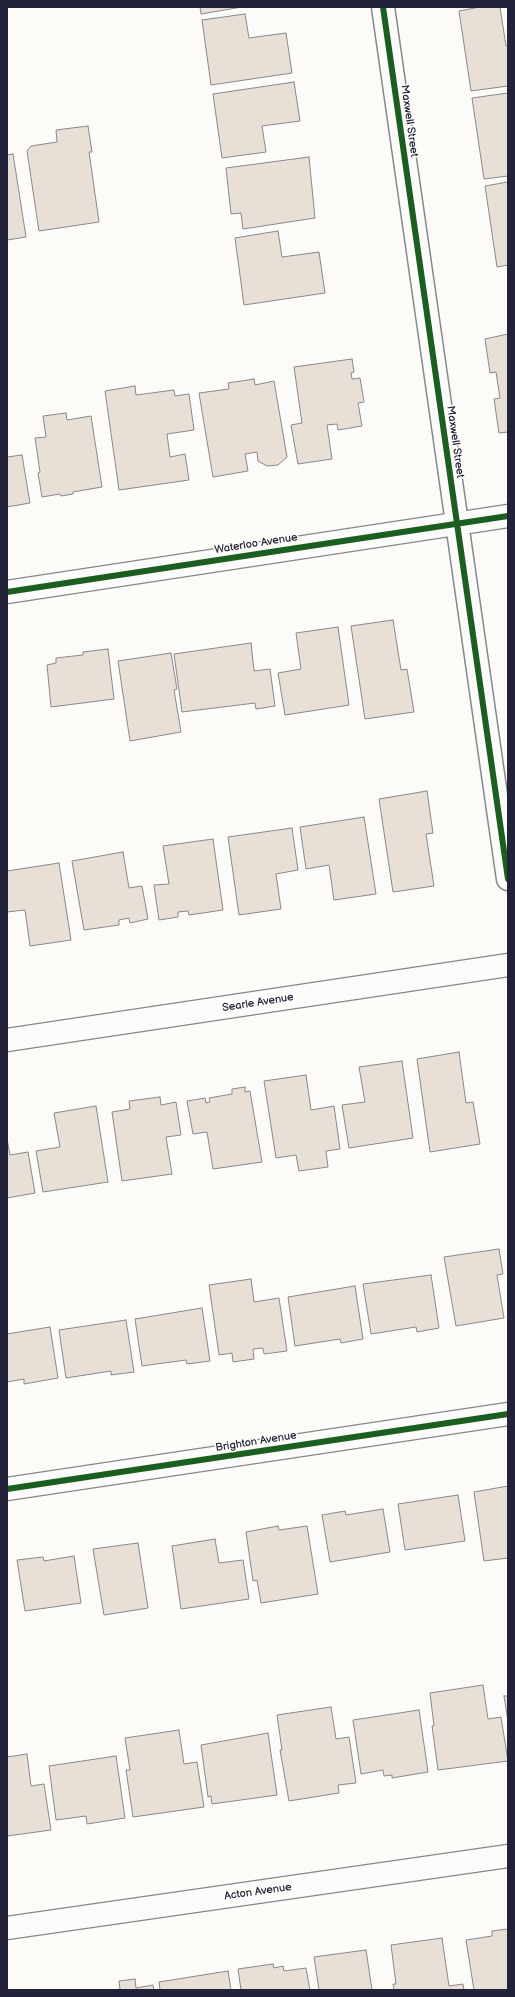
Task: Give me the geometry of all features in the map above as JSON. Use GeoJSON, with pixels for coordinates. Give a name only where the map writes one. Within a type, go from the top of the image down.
{"type":"FeatureCollection","features":[{"type":"Feature","properties":{"kind":"street","name":"Maxwell Street"},"geometry":{"type":"LineString","coordinates":[[383,7],[508,879]]}},
{"type":"Feature","properties":{"kind":"street","name":"Waterloo Avenue"},"geometry":{"type":"LineString","coordinates":[[7,592],[508,516]]}},
{"type":"Feature","properties":{"kind":"street","name":"Searle Avenue"},"geometry":{"type":"LineString","coordinates":[[7,1040],[508,965]]}},
{"type":"Feature","properties":{"kind":"street","name":"Brighton Avenue"},"geometry":{"type":"LineString","coordinates":[[7,1489],[508,1414]]}},
{"type":"Feature","properties":{"kind":"street","name":"Acton Avenue"},"geometry":{"type":"LineString","coordinates":[[7,1928],[508,1856]]}},
{"type":"Feature","properties":{"kind":"building"},"geometry":{"type":"Polygon","coordinates":[[[200,7],[242,7],[201,14],[200,7]]]}},
{"type":"Feature","properties":{"kind":"building"},"geometry":{"type":"Polygon","coordinates":[[[480,7],[500,7],[506,46],[508,46],[508,86],[471,91],[459,11],[480,7]]]}},
{"type":"Feature","properties":{"kind":"building"},"geometry":{"type":"Polygon","coordinates":[[[245,14],[249,38],[286,33],[292,73],[211,85],[202,20],[245,14]]]}},
{"type":"Feature","properties":{"kind":"building"},"geometry":{"type":"Polygon","coordinates":[[[294,82],[300,121],[262,126],[266,152],[222,158],[213,94],[294,82]]]}},
{"type":"Feature","properties":{"kind":"building"},"geometry":{"type":"Polygon","coordinates":[[[508,93],[508,176],[484,179],[472,98],[508,93]]]}},
{"type":"Feature","properties":{"kind":"building"},"geometry":{"type":"Polygon","coordinates":[[[88,126],[92,152],[89,152],[99,222],[39,231],[27,151],[31,146],[57,142],[56,130],[88,126]]]}},
{"type":"Feature","properties":{"kind":"building"},"geometry":{"type":"Polygon","coordinates":[[[13,154],[26,237],[7,240],[7,155],[13,154]]]}},
{"type":"Feature","properties":{"kind":"building"},"geometry":{"type":"Polygon","coordinates":[[[309,157],[315,218],[243,229],[241,213],[231,214],[226,168],[309,157]]]}},
{"type":"Feature","properties":{"kind":"building"},"geometry":{"type":"Polygon","coordinates":[[[508,182],[508,265],[497,267],[485,186],[508,182]]]}},
{"type":"Feature","properties":{"kind":"building"},"geometry":{"type":"Polygon","coordinates":[[[278,231],[282,257],[319,252],[325,293],[244,305],[235,238],[278,231]]]}},
{"type":"Feature","properties":{"kind":"building"},"geometry":{"type":"Polygon","coordinates":[[[508,334],[508,432],[499,433],[494,399],[500,398],[496,372],[490,373],[485,339],[508,334]]]}},
{"type":"Feature","properties":{"kind":"building"},"geometry":{"type":"Polygon","coordinates":[[[352,359],[354,372],[351,373],[352,379],[360,378],[364,402],[358,403],[362,426],[338,430],[337,424],[327,425],[332,459],[298,464],[291,425],[302,423],[294,367],[352,359]]]}},
{"type":"Feature","properties":{"kind":"building"},"geometry":{"type":"Polygon","coordinates":[[[254,379],[255,385],[274,381],[287,457],[278,465],[267,466],[258,461],[257,452],[245,454],[248,471],[213,477],[199,393],[229,389],[228,383],[254,379]]]}},
{"type":"Feature","properties":{"kind":"building"},"geometry":{"type":"Polygon","coordinates":[[[135,386],[136,395],[174,390],[175,396],[189,394],[194,430],[167,434],[170,457],[185,454],[189,480],[119,490],[105,391],[135,386]]]}},
{"type":"Feature","properties":{"kind":"building"},"geometry":{"type":"Polygon","coordinates":[[[66,413],[67,420],[91,416],[102,487],[73,492],[73,494],[61,496],[60,494],[42,497],[35,438],[46,437],[43,416],[66,413]]]}},
{"type":"Feature","properties":{"kind":"building"},"geometry":{"type":"Polygon","coordinates":[[[22,455],[30,503],[7,507],[7,457],[22,455]]]}},
{"type":"Feature","properties":{"kind":"building"},"geometry":{"type":"Polygon","coordinates":[[[393,620],[401,670],[407,669],[414,712],[365,719],[351,626],[393,620]]]}},
{"type":"Feature","properties":{"kind":"building"},"geometry":{"type":"Polygon","coordinates":[[[338,627],[349,705],[285,715],[278,673],[301,669],[296,633],[338,627]]]}},
{"type":"Feature","properties":{"kind":"building"},"geometry":{"type":"Polygon","coordinates":[[[251,643],[254,671],[270,669],[275,706],[256,709],[255,703],[182,712],[174,654],[251,643]]]}},
{"type":"Feature","properties":{"kind":"building"},"geometry":{"type":"Polygon","coordinates":[[[108,649],[114,699],[51,707],[47,665],[56,663],[56,658],[83,655],[83,652],[108,649]]]}},
{"type":"Feature","properties":{"kind":"building"},"geometry":{"type":"Polygon","coordinates":[[[171,653],[177,689],[174,690],[181,732],[130,741],[118,661],[171,653]]]}},
{"type":"Feature","properties":{"kind":"building"},"geometry":{"type":"Polygon","coordinates":[[[427,791],[433,833],[426,834],[434,886],[393,892],[379,799],[427,791]]]}},
{"type":"Feature","properties":{"kind":"building"},"geometry":{"type":"Polygon","coordinates":[[[364,817],[376,894],[334,900],[329,865],[306,869],[300,827],[364,817]]]}},
{"type":"Feature","properties":{"kind":"building"},"geometry":{"type":"Polygon","coordinates":[[[292,828],[298,870],[276,874],[281,909],[239,915],[228,837],[292,828]]]}},
{"type":"Feature","properties":{"kind":"building"},"geometry":{"type":"Polygon","coordinates":[[[213,839],[223,910],[189,915],[188,911],[178,912],[178,917],[159,920],[154,885],[169,884],[163,846],[213,839]]]}},
{"type":"Feature","properties":{"kind":"building"},"geometry":{"type":"Polygon","coordinates":[[[123,852],[129,888],[142,886],[148,919],[130,923],[129,918],[119,920],[119,925],[84,930],[72,861],[123,852]]]}},
{"type":"Feature","properties":{"kind":"building"},"geometry":{"type":"Polygon","coordinates":[[[59,863],[71,940],[30,946],[25,910],[7,912],[7,871],[59,863]]]}},
{"type":"Feature","properties":{"kind":"building"},"geometry":{"type":"Polygon","coordinates":[[[459,1052],[466,1103],[473,1102],[480,1144],[430,1152],[417,1059],[459,1052]]]}},
{"type":"Feature","properties":{"kind":"building"},"geometry":{"type":"Polygon","coordinates":[[[402,1061],[413,1138],[349,1148],[342,1105],[365,1102],[359,1067],[402,1061]]]}},
{"type":"Feature","properties":{"kind":"building"},"geometry":{"type":"Polygon","coordinates":[[[306,1075],[311,1110],[334,1106],[340,1149],[326,1151],[328,1167],[299,1171],[296,1155],[276,1158],[264,1081],[306,1075]]]}},
{"type":"Feature","properties":{"kind":"building"},"geometry":{"type":"Polygon","coordinates":[[[245,1087],[245,1092],[250,1091],[262,1162],[213,1169],[207,1132],[193,1134],[187,1101],[205,1098],[206,1103],[210,1102],[209,1098],[232,1094],[232,1089],[245,1087]]]}},
{"type":"Feature","properties":{"kind":"building"},"geometry":{"type":"Polygon","coordinates":[[[160,1097],[161,1105],[176,1102],[181,1135],[166,1137],[172,1174],[122,1181],[112,1112],[130,1109],[129,1101],[160,1097]]]}},
{"type":"Feature","properties":{"kind":"building"},"geometry":{"type":"Polygon","coordinates":[[[96,1106],[108,1182],[43,1192],[36,1151],[60,1147],[54,1113],[96,1106]]]}},
{"type":"Feature","properties":{"kind":"building"},"geometry":{"type":"Polygon","coordinates":[[[7,1139],[10,1155],[28,1152],[35,1193],[7,1198],[7,1139]]]}},
{"type":"Feature","properties":{"kind":"building"},"geometry":{"type":"Polygon","coordinates":[[[499,1249],[503,1274],[497,1275],[504,1318],[456,1326],[444,1257],[499,1249]]]}},
{"type":"Feature","properties":{"kind":"building"},"geometry":{"type":"Polygon","coordinates":[[[431,1275],[439,1328],[417,1332],[416,1327],[371,1334],[363,1284],[431,1275]]]}},
{"type":"Feature","properties":{"kind":"building"},"geometry":{"type":"Polygon","coordinates":[[[251,1279],[254,1302],[279,1298],[287,1351],[264,1354],[263,1348],[253,1349],[254,1359],[233,1362],[232,1353],[219,1355],[209,1285],[251,1279]]]}},
{"type":"Feature","properties":{"kind":"building"},"geometry":{"type":"Polygon","coordinates":[[[355,1286],[363,1339],[341,1343],[340,1339],[295,1346],[288,1297],[355,1286]]]}},
{"type":"Feature","properties":{"kind":"building"},"geometry":{"type":"Polygon","coordinates":[[[202,1308],[210,1361],[187,1364],[186,1360],[142,1366],[135,1319],[202,1308]]]}},
{"type":"Feature","properties":{"kind":"building"},"geometry":{"type":"Polygon","coordinates":[[[126,1320],[134,1372],[111,1375],[111,1371],[66,1378],[59,1330],[126,1320]]]}},
{"type":"Feature","properties":{"kind":"building"},"geometry":{"type":"Polygon","coordinates":[[[50,1327],[58,1378],[24,1384],[24,1379],[7,1382],[7,1334],[50,1327]]]}},
{"type":"Feature","properties":{"kind":"building"},"geometry":{"type":"Polygon","coordinates":[[[508,1486],[508,1558],[484,1561],[474,1492],[508,1486]]]}},
{"type":"Feature","properties":{"kind":"building"},"geometry":{"type":"Polygon","coordinates":[[[458,1495],[465,1541],[405,1550],[398,1504],[458,1495]]]}},
{"type":"Feature","properties":{"kind":"building"},"geometry":{"type":"Polygon","coordinates":[[[383,1509],[390,1552],[330,1562],[322,1515],[345,1511],[346,1515],[383,1509]]]}},
{"type":"Feature","properties":{"kind":"building"},"geometry":{"type":"Polygon","coordinates":[[[278,1526],[279,1530],[307,1526],[318,1594],[261,1603],[257,1580],[253,1581],[246,1532],[278,1526]]]}},
{"type":"Feature","properties":{"kind":"building"},"geometry":{"type":"Polygon","coordinates":[[[215,1539],[219,1563],[243,1560],[249,1599],[181,1609],[172,1546],[215,1539]]]}},
{"type":"Feature","properties":{"kind":"building"},"geometry":{"type":"Polygon","coordinates":[[[138,1543],[148,1608],[104,1615],[93,1549],[138,1543]]]}},
{"type":"Feature","properties":{"kind":"building"},"geometry":{"type":"Polygon","coordinates":[[[74,1556],[81,1603],[25,1611],[17,1560],[43,1557],[44,1561],[74,1556]]]}},
{"type":"Feature","properties":{"kind":"building"},"geometry":{"type":"Polygon","coordinates":[[[483,1685],[488,1719],[501,1717],[508,1761],[438,1770],[432,1726],[434,1726],[430,1693],[483,1685]]]}},
{"type":"Feature","properties":{"kind":"building"},"geometry":{"type":"Polygon","coordinates":[[[504,1696],[508,1696],[508,1721],[504,1696]]]}},
{"type":"Feature","properties":{"kind":"building"},"geometry":{"type":"Polygon","coordinates":[[[331,1707],[336,1739],[349,1737],[356,1783],[338,1785],[339,1793],[289,1801],[280,1750],[282,1750],[277,1715],[331,1707]]]}},
{"type":"Feature","properties":{"kind":"building"},"geometry":{"type":"Polygon","coordinates":[[[419,1710],[428,1772],[392,1778],[392,1775],[384,1776],[383,1770],[361,1774],[353,1720],[419,1710]]]}},
{"type":"Feature","properties":{"kind":"building"},"geometry":{"type":"Polygon","coordinates":[[[179,1730],[184,1764],[197,1762],[204,1807],[133,1817],[126,1770],[130,1770],[125,1738],[179,1730]]]}},
{"type":"Feature","properties":{"kind":"building"},"geometry":{"type":"Polygon","coordinates":[[[268,1733],[277,1795],[212,1804],[211,1796],[208,1797],[201,1745],[268,1733]]]}},
{"type":"Feature","properties":{"kind":"building"},"geometry":{"type":"Polygon","coordinates":[[[27,1754],[31,1786],[44,1784],[51,1830],[7,1836],[7,1757],[27,1754]]]}},
{"type":"Feature","properties":{"kind":"building"},"geometry":{"type":"Polygon","coordinates":[[[116,1756],[125,1818],[87,1824],[86,1816],[56,1820],[49,1766],[116,1756]]]}},
{"type":"Feature","properties":{"kind":"building"},"geometry":{"type":"Polygon","coordinates":[[[508,1929],[508,1990],[474,1990],[466,1940],[492,1936],[492,1931],[508,1929]]]}},
{"type":"Feature","properties":{"kind":"building"},"geometry":{"type":"Polygon","coordinates":[[[442,1938],[449,1986],[463,1984],[464,1990],[394,1990],[393,1984],[396,1984],[391,1945],[442,1938]]]}},
{"type":"Feature","properties":{"kind":"building"},"geometry":{"type":"Polygon","coordinates":[[[366,1950],[372,1990],[319,1990],[314,1957],[366,1950]]]}},
{"type":"Feature","properties":{"kind":"building"},"geometry":{"type":"Polygon","coordinates":[[[273,1964],[274,1968],[283,1966],[284,1971],[306,1968],[310,1990],[241,1990],[238,1969],[273,1964]]]}},
{"type":"Feature","properties":{"kind":"building"},"geometry":{"type":"Polygon","coordinates":[[[228,1971],[231,1990],[160,1990],[159,1982],[228,1971]]]}},
{"type":"Feature","properties":{"kind":"building"},"geometry":{"type":"Polygon","coordinates":[[[135,1979],[136,1988],[153,1985],[154,1990],[113,1990],[120,1989],[119,1981],[135,1979]]]}},
{"type":"Feature","properties":{"kind":"cycle path"},"geometry":{"type":"LineString","coordinates":[[383,7],[508,879]]}},
{"type":"Feature","properties":{"kind":"cycle path"},"geometry":{"type":"LineString","coordinates":[[7,592],[508,516]]}},
{"type":"Feature","properties":{"kind":"cycle path"},"geometry":{"type":"LineString","coordinates":[[7,1489],[508,1414]]}}]}
